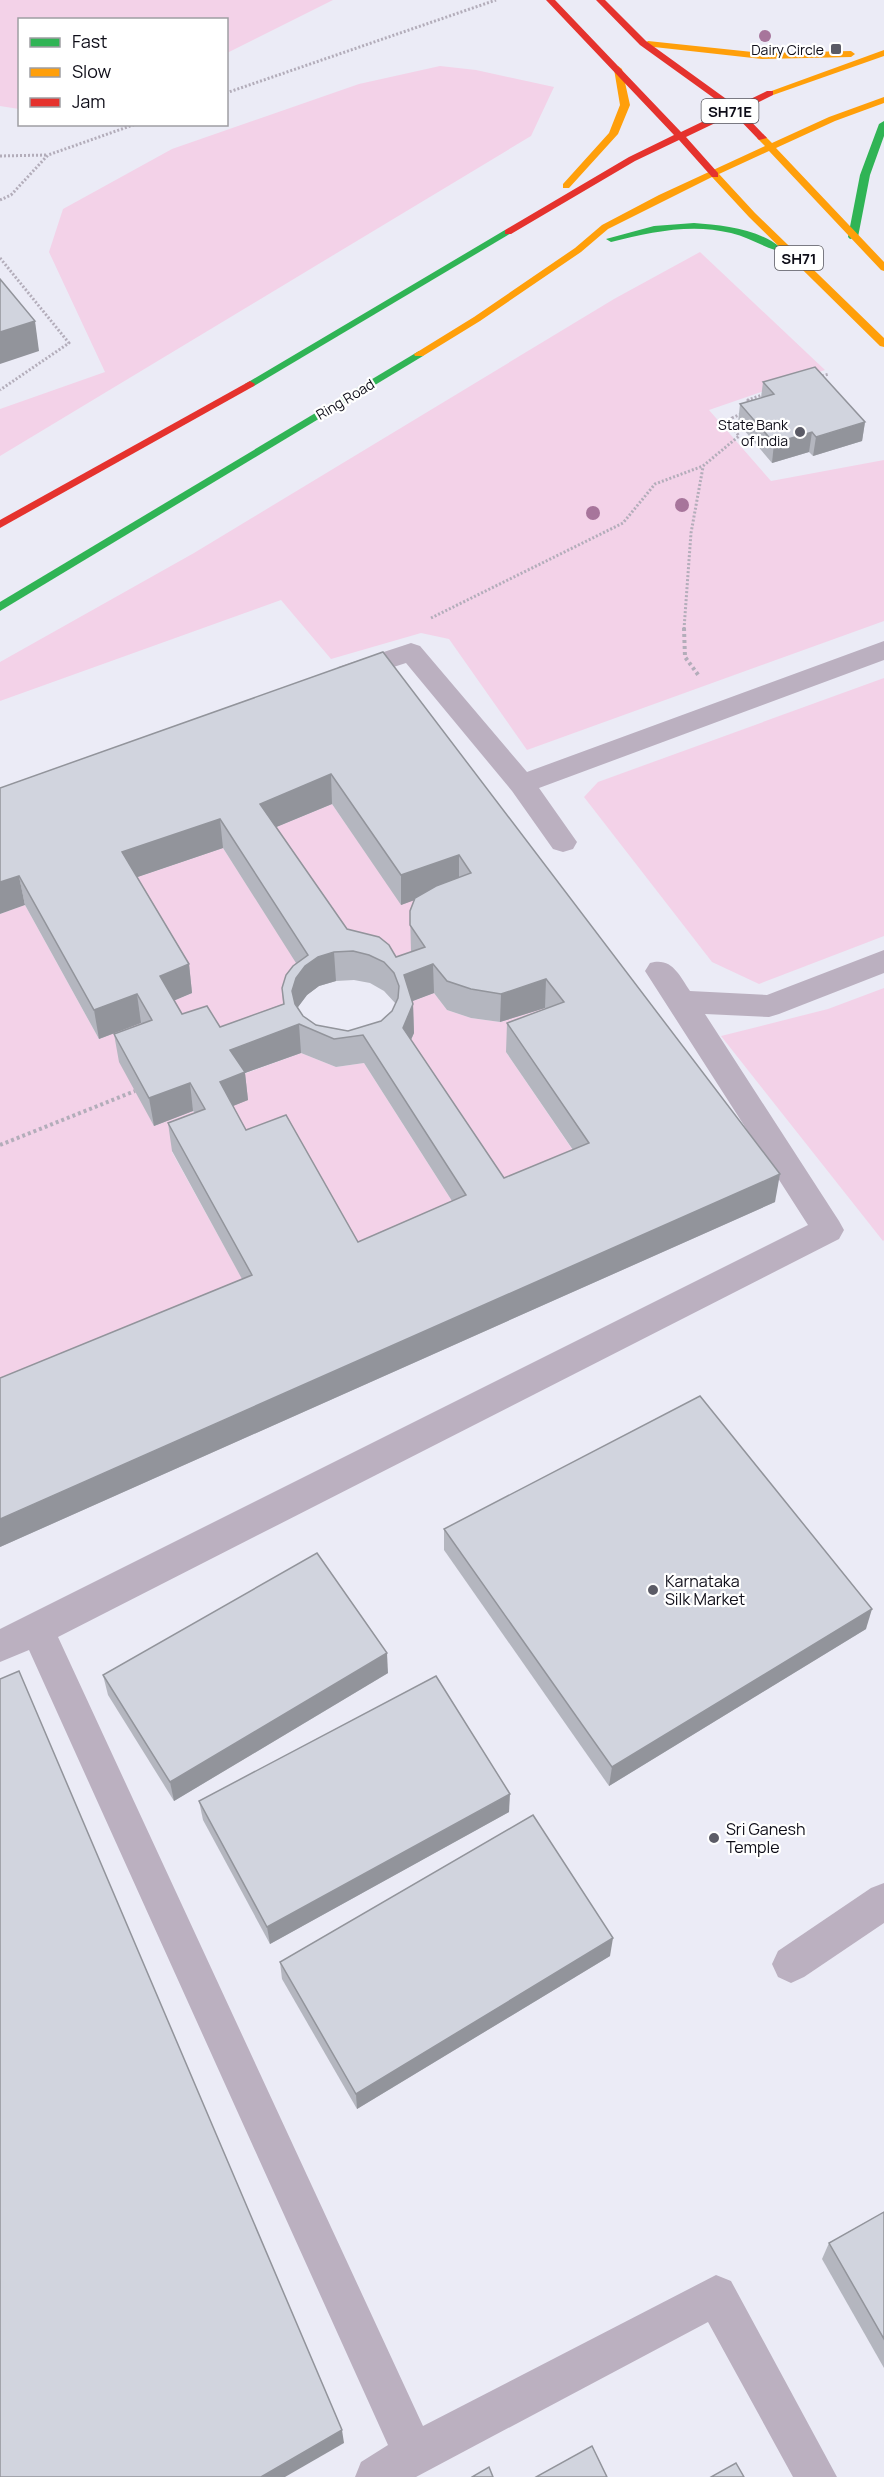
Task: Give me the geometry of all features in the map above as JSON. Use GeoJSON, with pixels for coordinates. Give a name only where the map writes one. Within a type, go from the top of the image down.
{"type":"FeatureCollection","features":[{"type":"Feature","properties":{"kind":"main road","name":"SH71"},"geometry":{"type":"LineString","coordinates":[[550,0],[618,69],[752,215],[801,260],[884,344]]}},
{"type":"Feature","properties":{"kind":"main road"},"geometry":{"type":"LineString","coordinates":[[600,0],[643,44],[734,109],[884,268]]}},
{"type":"Feature","properties":{"kind":"main road"},"geometry":{"type":"LineString","coordinates":[[643,44],[762,56],[884,53]]}},
{"type":"Feature","properties":{"kind":"main road","name":"SH71E"},"geometry":{"type":"LineString","coordinates":[[680,137],[780,88],[884,53]]}},
{"type":"Feature","properties":{"kind":"main road"},"geometry":{"type":"LineString","coordinates":[[535,217],[578,175],[613,135],[625,105],[618,69]]}},
{"type":"Feature","properties":{"kind":"main road","name":"Ring Road"},"geometry":{"type":"LineString","coordinates":[[0,607],[477,319],[578,250],[605,227],[686,186],[771,149],[832,119],[884,100]]}},
{"type":"Feature","properties":{"kind":"main road"},"geometry":{"type":"LineString","coordinates":[[854,237],[865,175],[884,124]]}},
{"type":"Feature","properties":{"kind":"main road"},"geometry":{"type":"LineString","coordinates":[[0,525],[245,387],[632,159],[680,137]]}},
{"type":"Feature","properties":{"kind":"main road"},"geometry":{"type":"LineString","coordinates":[[578,250],[646,228],[691,225],[741,231],[801,260]]}},
{"type":"Feature","properties":{"kind":"lane"},"geometry":{"type":"LineString","coordinates":[[522,784],[884,650]]}},
{"type":"Feature","properties":{"kind":"lane"},"geometry":{"type":"LineString","coordinates":[[322,682],[411,652],[522,784],[563,842]]}},
{"type":"Feature","properties":{"kind":"lane"},"geometry":{"type":"LineString","coordinates":[[682,1002],[769,1006],[884,961]]}},
{"type":"Feature","properties":{"kind":"lane"},"geometry":{"type":"LineString","coordinates":[[0,1646],[37,1630],[828,1230],[660,971]]}},
{"type":"Feature","properties":{"kind":"lane"},"geometry":{"type":"LineString","coordinates":[[37,1630],[414,2454]]}},
{"type":"Feature","properties":{"kind":"lane"},"geometry":{"type":"LineString","coordinates":[[790,1964],[884,1901]]}},
{"type":"Feature","properties":{"kind":"lane"},"geometry":{"type":"LineString","coordinates":[[376,2477],[414,2454],[716,2296],[816,2477]]}},
{"type":"Feature","properties":{"kind":"path"},"geometry":{"type":"LineString","coordinates":[[228,92],[496,0]]}},
{"type":"Feature","properties":{"kind":"path"},"geometry":{"type":"LineString","coordinates":[[0,156],[48,155],[130,126]]}},
{"type":"Feature","properties":{"kind":"path"},"geometry":{"type":"LineString","coordinates":[[0,200],[11,195],[48,155]]}},
{"type":"Feature","properties":{"kind":"path"},"geometry":{"type":"LineString","coordinates":[[0,258],[69,343],[0,390]]}},
{"type":"Feature","properties":{"kind":"path"},"geometry":{"type":"LineString","coordinates":[[808,380],[829,374]]}},
{"type":"Feature","properties":{"kind":"path"},"geometry":{"type":"LineString","coordinates":[[755,410],[748,400],[768,393]]}},
{"type":"Feature","properties":{"kind":"path"},"geometry":{"type":"LineString","coordinates":[[411,652],[405,643],[423,622],[623,523],[655,484],[703,466],[739,436],[730,424],[732,418],[747,412]]}},
{"type":"Feature","properties":{"kind":"path"},"geometry":{"type":"LineString","coordinates":[[703,466],[691,533],[684,615],[685,657],[723,710]]}},
{"type":"Feature","properties":{"kind":"path"},"geometry":{"type":"LineString","coordinates":[[0,1144],[135,1091]]}},
{"type":"Feature","properties":{"kind":"shaded area"},"geometry":{"type":"Polygon","coordinates":[[[0,0],[333,0],[228,52],[228,18],[18,18],[18,109],[0,106],[0,0]]]}},
{"type":"Feature","properties":{"kind":"shaded area"},"geometry":{"type":"Polygon","coordinates":[[[440,66],[476,70],[554,87],[531,136],[0,456],[0,409],[105,372],[49,252],[63,209],[172,149],[359,84],[440,66]]]}},
{"type":"Feature","properties":{"kind":"shaded area"},"geometry":{"type":"Polygon","coordinates":[[[700,252],[825,370],[709,410],[771,481],[884,460],[884,621],[527,750],[449,639],[421,633],[331,659],[281,600],[0,701],[0,662],[194,553],[614,299],[700,252]]]}},
{"type":"Feature","properties":{"kind":"shaded area"},"geometry":{"type":"Polygon","coordinates":[[[884,678],[884,936],[759,984],[712,962],[584,797],[598,782],[884,678]]]}},
{"type":"Feature","properties":{"kind":"shaded area"},"geometry":{"type":"Polygon","coordinates":[[[332,804],[401,904],[459,884],[411,954],[380,966],[262,833],[332,804]]]}},
{"type":"Feature","properties":{"kind":"shaded area"},"geometry":{"type":"Polygon","coordinates":[[[223,848],[310,984],[223,1056],[164,1005],[192,993],[126,881],[223,848]]]}},
{"type":"Feature","properties":{"kind":"shaded area"},"geometry":{"type":"Polygon","coordinates":[[[25,905],[99,1039],[141,1023],[156,1049],[154,1126],[193,1111],[208,1137],[172,1152],[255,1302],[0,1407],[0,914],[25,905]]]}},
{"type":"Feature","properties":{"kind":"shaded area"},"geometry":{"type":"Polygon","coordinates":[[[884,988],[883,1241],[721,1036],[828,1009],[884,988]]]}},
{"type":"Feature","properties":{"kind":"shaded area"},"geometry":{"type":"Polygon","coordinates":[[[434,993],[447,1010],[471,1018],[500,1022],[545,1008],[563,1031],[506,1052],[587,1171],[503,1205],[410,1043],[414,1033],[405,1004],[434,993]]]}},
{"type":"Feature","properties":{"kind":"shaded area"},"geometry":{"type":"Polygon","coordinates":[[[301,1053],[336,1067],[364,1063],[466,1223],[359,1269],[249,1158],[223,1110],[233,1078],[301,1053]]]}},
{"type":"Feature","properties":{"kind":"building"},"geometry":{"type":"Polygon","coordinates":[[[0,279],[35,321],[0,332],[0,279]]]}},
{"type":"Feature","properties":{"kind":"building"},"geometry":{"type":"Polygon","coordinates":[[[815,367],[865,422],[816,437],[812,432],[774,443],[740,404],[774,394],[763,382],[815,367]]]}},
{"type":"Feature","properties":{"kind":"building"},"geometry":{"type":"Polygon","coordinates":[[[383,652],[780,1174],[0,1519],[0,1378],[252,1275],[168,1123],[205,1109],[190,1083],[149,1098],[114,1034],[152,1020],[137,994],[94,1010],[19,876],[0,882],[0,788],[383,652]],[[331,774],[260,804],[347,929],[379,937],[389,945],[396,957],[425,947],[410,925],[410,911],[415,898],[436,886],[471,873],[459,855],[401,875],[331,774]],[[220,819],[122,852],[189,964],[160,976],[182,1014],[207,1006],[220,1027],[284,1004],[282,988],[286,975],[293,966],[308,955],[220,819]],[[353,951],[334,952],[318,957],[305,966],[296,978],[292,991],[295,1004],[303,1016],[316,1025],[348,1031],[381,1021],[392,1011],[398,998],[399,986],[394,973],[384,962],[369,955],[353,951]],[[433,964],[404,975],[413,1004],[403,1028],[504,1178],[589,1143],[507,1023],[564,1002],[546,979],[501,994],[471,989],[447,981],[433,964]],[[299,1024],[230,1050],[245,1072],[220,1082],[246,1130],[286,1115],[358,1242],[466,1195],[363,1035],[334,1039],[299,1024]]]}},
{"type":"Feature","properties":{"kind":"building","name":"Karnataka Silk Market"},"geometry":{"type":"Polygon","coordinates":[[[700,1396],[872,1609],[612,1767],[444,1529],[700,1396]]]}},
{"type":"Feature","properties":{"kind":"building"},"geometry":{"type":"Polygon","coordinates":[[[317,1553],[387,1653],[170,1782],[103,1675],[317,1553]]]}},
{"type":"Feature","properties":{"kind":"building"},"geometry":{"type":"Polygon","coordinates":[[[19,1671],[342,2430],[261,2477],[0,2477],[0,1679],[19,1671]]]}},
{"type":"Feature","properties":{"kind":"building"},"geometry":{"type":"Polygon","coordinates":[[[436,1676],[510,1794],[267,1927],[199,1801],[436,1676]]]}},
{"type":"Feature","properties":{"kind":"building"},"geometry":{"type":"Polygon","coordinates":[[[533,1815],[613,1938],[356,2094],[280,1962],[533,1815]]]}},
{"type":"Feature","properties":{"kind":"building"},"geometry":{"type":"Polygon","coordinates":[[[884,2212],[884,2339],[829,2243],[884,2212]]]}},
{"type":"Feature","properties":{"kind":"building"},"geometry":{"type":"Polygon","coordinates":[[[592,2446],[607,2477],[536,2477],[592,2446]]]}},
{"type":"Feature","properties":{"kind":"building"},"geometry":{"type":"Polygon","coordinates":[[[736,2463],[744,2477],[711,2477],[736,2463]]]}},
{"type":"Feature","properties":{"kind":"building"},"geometry":{"type":"Polygon","coordinates":[[[489,2467],[493,2477],[472,2477],[489,2467]]]}},
{"type":"Feature","properties":{"kind":"traffic: fast"},"geometry":{"type":"LineString","coordinates":[[853,237],[865,175],[884,124]]}},
{"type":"Feature","properties":{"kind":"traffic: fast"},"geometry":{"type":"LineString","coordinates":[[611,239],[654,229],[694,226],[734,231],[775,247]]}},
{"type":"Feature","properties":{"kind":"traffic: fast"},"geometry":{"type":"LineString","coordinates":[[250,384],[508,232]]}},
{"type":"Feature","properties":{"kind":"traffic: fast"},"geometry":{"type":"LineString","coordinates":[[0,607],[419,354]]}},
{"type":"Feature","properties":{"kind":"traffic: slow"},"geometry":{"type":"LineString","coordinates":[[648,44],[762,56],[851,54]]}},
{"type":"Feature","properties":{"kind":"traffic: slow"},"geometry":{"type":"LineString","coordinates":[[770,93],[884,53]]}},
{"type":"Feature","properties":{"kind":"traffic: slow"},"geometry":{"type":"LineString","coordinates":[[566,186],[613,134],[625,105],[618,69]]}},
{"type":"Feature","properties":{"kind":"traffic: slow"},"geometry":{"type":"LineString","coordinates":[[419,354],[477,319],[578,250],[605,227],[662,197],[832,119],[884,100]]}},
{"type":"Feature","properties":{"kind":"traffic: slow"},"geometry":{"type":"LineString","coordinates":[[762,138],[884,268]]}},
{"type":"Feature","properties":{"kind":"traffic: slow"},"geometry":{"type":"LineString","coordinates":[[715,175],[752,215],[884,344]]}},
{"type":"Feature","properties":{"kind":"traffic: jam"},"geometry":{"type":"LineString","coordinates":[[550,0],[648,100],[715,175]]}},
{"type":"Feature","properties":{"kind":"traffic: jam"},"geometry":{"type":"LineString","coordinates":[[600,0],[643,43],[734,109],[762,138]]}},
{"type":"Feature","properties":{"kind":"traffic: jam"},"geometry":{"type":"LineString","coordinates":[[508,232],[632,159],[770,93]]}},
{"type":"Feature","properties":{"kind":"traffic: jam"},"geometry":{"type":"LineString","coordinates":[[0,525],[250,384]]}},
{"type":"Feature","properties":{"kind":"place","name":"Dairy Circle"},"geometry":{"type":"Point","coordinates":[836,49]}},
{"type":"Feature","properties":{"kind":"place","name":"State Bank of India"},"geometry":{"type":"Point","coordinates":[800,432]}},
{"type":"Feature","properties":{"kind":"place","name":"Karnataka Silk Market"},"geometry":{"type":"Point","coordinates":[653,1590]}},
{"type":"Feature","properties":{"kind":"place","name":"Sri Ganesh Temple"},"geometry":{"type":"Point","coordinates":[714,1838]}}]}
